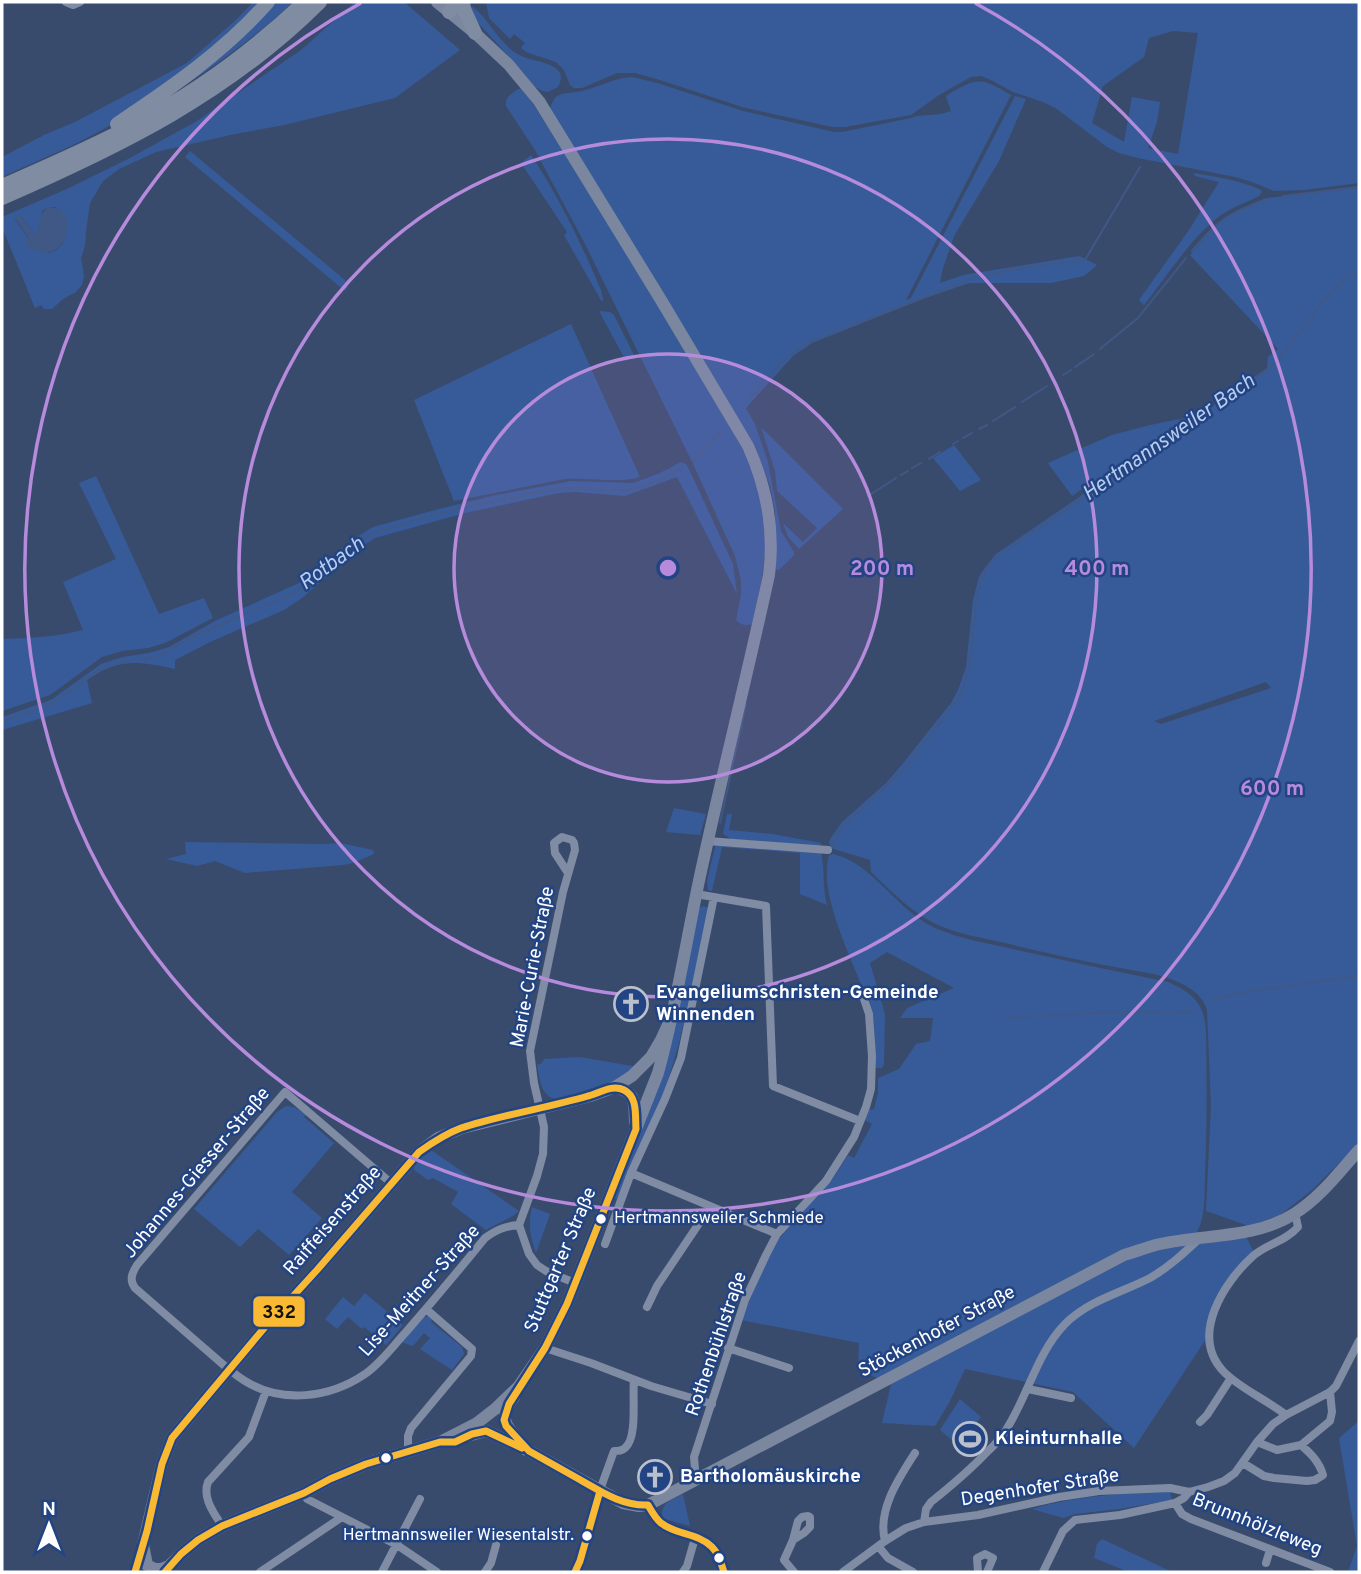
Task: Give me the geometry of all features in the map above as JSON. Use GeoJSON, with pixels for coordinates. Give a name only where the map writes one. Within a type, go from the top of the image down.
{"type":"FeatureCollection","features":[{"type":"Feature","properties":{"kind":"highway"},"geometry":{"type":"LineString","coordinates":[[100,142],[110,129],[211,56],[268,2]]}},
{"type":"Feature","properties":{"kind":"highway"},"geometry":{"type":"LineString","coordinates":[[2,186],[100,142],[203,83],[263,38],[303,2]]}},
{"type":"Feature","properties":{"kind":"highway"},"geometry":{"type":"LineString","coordinates":[[2,198],[104,153],[196,102],[271,46],[320,2]]}},
{"type":"Feature","properties":{"kind":"highway"},"geometry":{"type":"LineString","coordinates":[[463,2],[475,33]]}},
{"type":"Feature","properties":{"kind":"main road","name":"Stuttgarter Straße"},"geometry":{"type":"LineString","coordinates":[[167,1569],[181,1554],[222,1526],[304,1493],[366,1464],[440,1442],[470,1427],[488,1416],[519,1386],[545,1348],[575,1283],[658,1073],[765,594],[771,558],[770,515],[758,468],[748,446],[539,101],[509,65],[445,5]]}},
{"type":"Feature","properties":{"kind":"main road","name":"Raiffeisenstraße"},"geometry":{"type":"LineString","coordinates":[[143,1545],[162,1464],[172,1438],[419,1152],[450,1132],[601,1093],[615,1087],[632,1076],[650,1057],[662,1040],[672,1016]]}},
{"type":"Feature","properties":{"kind":"main road"},"geometry":{"type":"LineString","coordinates":[[615,1087],[632,1096],[636,1129]]}},
{"type":"Feature","properties":{"kind":"main road","name":"Stöckenhofer Straße"},"geometry":{"type":"LineString","coordinates":[[649,1505],[1124,1255],[1160,1244],[1244,1233],[1277,1223],[1295,1213],[1324,1189],[1359,1150]]}},
{"type":"Feature","properties":{"kind":"main road"},"geometry":{"type":"LineString","coordinates":[[519,1386],[504,1420],[506,1426],[530,1451]]}},
{"type":"Feature","properties":{"kind":"main road"},"geometry":{"type":"LineString","coordinates":[[440,1442],[454,1442],[486,1431],[530,1451],[616,1499],[631,1505],[649,1505]]}},
{"type":"Feature","properties":{"kind":"main road"},"geometry":{"type":"LineString","coordinates":[[143,1545],[145,1561],[149,1567],[167,1569]]}},
{"type":"Feature","properties":{"kind":"street"},"geometry":{"type":"LineString","coordinates":[[66,2],[73,5],[80,2]]}},
{"type":"Feature","properties":{"kind":"street"},"geometry":{"type":"LineString","coordinates":[[708,841],[828,850]]}},
{"type":"Feature","properties":{"kind":"street","name":"Marie-Curie-Straße"},"geometry":{"type":"LineString","coordinates":[[519,1225],[543,1154],[544,1127],[530,1051],[568,873]]}},
{"type":"Feature","properties":{"kind":"street"},"geometry":{"type":"LineString","coordinates":[[696,894],[766,906],[773,1086],[860,1121]]}},
{"type":"Feature","properties":{"kind":"street"},"geometry":{"type":"LineString","coordinates":[[605,1244],[631,1174],[681,1058],[715,897]]}},
{"type":"Feature","properties":{"kind":"street","name":"Rothenbühlstraße"},"geometry":{"type":"LineString","coordinates":[[696,1481],[694,1457],[745,1300],[777,1234],[826,1181],[847,1150],[869,1098],[872,1056],[869,1014],[864,999]]}},
{"type":"Feature","properties":{"kind":"street","name":"Johannes-Giesser-Straße"},"geometry":{"type":"LineString","coordinates":[[229,1369],[135,1288],[132,1276],[137,1265],[285,1092],[391,1183]]}},
{"type":"Feature","properties":{"kind":"street"},"geometry":{"type":"LineString","coordinates":[[631,1174],[777,1234]]}},
{"type":"Feature","properties":{"kind":"street"},"geometry":{"type":"LineString","coordinates":[[647,1307],[657,1286],[710,1207]]}},
{"type":"Feature","properties":{"kind":"street"},"geometry":{"type":"LineString","coordinates":[[1286,1415],[1224,1372],[1212,1354],[1210,1333],[1215,1308],[1240,1268],[1264,1247],[1298,1227],[1295,1213]]}},
{"type":"Feature","properties":{"kind":"street"},"geometry":{"type":"LineString","coordinates":[[519,1225],[529,1254],[537,1265],[575,1283]]}},
{"type":"Feature","properties":{"kind":"street","name":"Lise-Meitner-Straße"},"geometry":{"type":"LineString","coordinates":[[229,1369],[243,1381],[266,1391],[287,1395],[306,1396],[335,1389],[353,1381],[377,1364],[485,1238],[497,1230],[519,1225]]}},
{"type":"Feature","properties":{"kind":"street"},"geometry":{"type":"LineString","coordinates":[[924,1522],[926,1509],[931,1502],[971,1469],[1002,1437],[1052,1339],[1075,1315],[1097,1300],[1149,1278],[1171,1265],[1200,1238]]}},
{"type":"Feature","properties":{"kind":"street"},"geometry":{"type":"LineString","coordinates":[[408,1451],[411,1428],[471,1356],[472,1349],[426,1309]]}},
{"type":"Feature","properties":{"kind":"street","name":"Degenhofer Straße"},"geometry":{"type":"LineString","coordinates":[[843,1572],[906,1528],[924,1522],[978,1515],[1099,1491],[1170,1489],[1189,1492],[1224,1481],[1235,1473],[1273,1424],[1330,1392],[1340,1381],[1359,1342]]}},
{"type":"Feature","properties":{"kind":"street"},"geometry":{"type":"LineString","coordinates":[[545,1348],[712,1404]]}},
{"type":"Feature","properties":{"kind":"street"},"geometry":{"type":"LineString","coordinates":[[728,1348],[789,1368]]}},
{"type":"Feature","properties":{"kind":"street"},"geometry":{"type":"LineString","coordinates":[[1200,1422],[1231,1378]]}},
{"type":"Feature","properties":{"kind":"street"},"geometry":{"type":"LineString","coordinates":[[575,1572],[614,1451],[627,1447],[631,1438],[634,1380]]}},
{"type":"Feature","properties":{"kind":"street"},"geometry":{"type":"LineString","coordinates":[[1028,1389],[1071,1398]]}},
{"type":"Feature","properties":{"kind":"street"},"geometry":{"type":"LineString","coordinates":[[222,1526],[209,1502],[206,1488],[208,1482],[249,1437],[266,1391]]}},
{"type":"Feature","properties":{"kind":"street"},"geometry":{"type":"LineString","coordinates":[[1257,1442],[1277,1450],[1301,1444],[1330,1421],[1330,1392]]}},
{"type":"Feature","properties":{"kind":"street"},"geometry":{"type":"LineString","coordinates":[[1243,1463],[1264,1476],[1307,1482],[1315,1480],[1323,1475],[1320,1465],[1301,1444]]}},
{"type":"Feature","properties":{"kind":"street"},"geometry":{"type":"LineString","coordinates":[[914,1572],[888,1558],[882,1543],[887,1507],[893,1490],[915,1453]]}},
{"type":"Feature","properties":{"kind":"street"},"geometry":{"type":"LineString","coordinates":[[1043,1572],[1063,1531],[1075,1520],[1120,1515],[1175,1503],[1189,1492]]}},
{"type":"Feature","properties":{"kind":"street"},"geometry":{"type":"LineString","coordinates":[[304,1493],[307,1499],[397,1545],[437,1572]]}},
{"type":"Feature","properties":{"kind":"street"},"geometry":{"type":"LineString","coordinates":[[382,1572],[420,1499]]}},
{"type":"Feature","properties":{"kind":"street","name":"Brunnhölzleweg"},"geometry":{"type":"LineString","coordinates":[[1175,1503],[1182,1514],[1191,1519],[1330,1572]]}},
{"type":"Feature","properties":{"kind":"street"},"geometry":{"type":"LineString","coordinates":[[649,1505],[655,1517],[665,1526],[714,1549],[724,1572]]}},
{"type":"Feature","properties":{"kind":"street"},"geometry":{"type":"LineString","coordinates":[[260,1572],[342,1517]]}},
{"type":"Feature","properties":{"kind":"street"},"geometry":{"type":"LineString","coordinates":[[683,1572],[695,1538]]}},
{"type":"Feature","properties":{"kind":"street"},"geometry":{"type":"LineString","coordinates":[[793,1540],[783,1560],[794,1572]]}},
{"type":"Feature","properties":{"kind":"street","name":"Raiffeisenstraße"},"geometry":{"type":"LineString","coordinates":[[135,1572],[143,1545]]}},
{"type":"Feature","properties":{"kind":"street"},"geometry":{"type":"LineString","coordinates":[[485,1572],[491,1563],[496,1545]]}},
{"type":"Feature","properties":{"kind":"street"},"geometry":{"type":"LineString","coordinates":[[1266,1563],[1270,1550]]}},
{"type":"Feature","properties":{"kind":"street"},"geometry":{"type":"LineString","coordinates":[[978,1572],[977,1558],[985,1554],[993,1558],[987,1572]]}},
{"type":"Feature","properties":{"kind":"shaded area"},"geometry":{"type":"Polygon","coordinates":[[[253,2],[265,2],[245,23],[119,120],[2,177],[2,157],[187,63],[253,2]]]}},
{"type":"Feature","properties":{"kind":"shaded area"},"geometry":{"type":"Polygon","coordinates":[[[274,2],[293,2],[219,62],[138,115],[274,2]]]}},
{"type":"Feature","properties":{"kind":"shaded area"},"geometry":{"type":"Polygon","coordinates":[[[355,2],[404,2],[460,50],[395,98],[156,152],[119,169],[103,181],[90,203],[81,258],[84,276],[82,285],[52,309],[44,309],[41,305],[35,308],[2,227],[2,217],[128,159],[197,121],[301,50],[355,2]],[[56,207],[43,210],[35,235],[20,215],[15,219],[29,239],[49,253],[63,243],[56,207]]]}},
{"type":"Feature","properties":{"kind":"shaded area"},"geometry":{"type":"Polygon","coordinates":[[[486,2],[1359,2],[1359,183],[1274,191],[1235,177],[1119,153],[1057,109],[981,76],[971,77],[911,115],[845,127],[832,127],[742,107],[635,73],[617,73],[582,88],[574,88],[556,62],[526,52],[521,48],[525,43],[514,34],[510,39],[489,18],[486,2]],[[1173,31],[1149,38],[1144,57],[1103,86],[1092,123],[1124,142],[1132,97],[1160,102],[1157,122],[1148,148],[1178,154],[1198,33],[1173,31]]]}},
{"type":"Feature","properties":{"kind":"shaded area"},"geometry":{"type":"Polygon","coordinates":[[[470,5],[511,50],[525,58],[556,68],[561,79],[558,87],[548,92],[534,86],[469,13],[470,5]]]}},
{"type":"Feature","properties":{"kind":"shaded area"},"geometry":{"type":"Polygon","coordinates":[[[632,77],[743,111],[834,132],[946,113],[951,111],[946,96],[965,85],[985,82],[1011,95],[906,300],[911,298],[1015,96],[1026,99],[999,161],[954,236],[940,283],[964,275],[1079,256],[1097,265],[1084,276],[1051,283],[969,283],[812,343],[793,356],[746,408],[755,424],[768,462],[781,531],[794,552],[779,570],[775,569],[775,511],[770,486],[756,448],[550,109],[559,95],[632,77]]]}},
{"type":"Feature","properties":{"kind":"shaded area"},"geometry":{"type":"Polygon","coordinates":[[[518,89],[526,92],[666,318],[741,446],[752,471],[763,503],[766,538],[763,573],[752,624],[743,625],[736,620],[741,581],[735,556],[694,466],[585,244],[535,150],[506,106],[508,98],[518,89]]]}},
{"type":"Feature","properties":{"kind":"shaded area"},"geometry":{"type":"Polygon","coordinates":[[[190,151],[345,280],[348,287],[345,291],[185,157],[190,151]]]}},
{"type":"Feature","properties":{"kind":"shaded area"},"geometry":{"type":"Polygon","coordinates":[[[531,155],[577,238],[601,290],[602,302],[564,235],[567,232],[521,163],[531,155]]]}},
{"type":"Feature","properties":{"kind":"shaded area"},"geometry":{"type":"Polygon","coordinates":[[[1194,173],[1236,181],[1262,192],[1224,213],[1202,231],[1144,305],[1139,300],[1189,230],[1219,182],[1195,176],[1194,173]]]}},
{"type":"Feature","properties":{"kind":"shaded area"},"geometry":{"type":"Polygon","coordinates":[[[1359,188],[1359,1143],[1312,1190],[1280,1215],[1249,1226],[1206,1211],[1211,1105],[1207,1010],[1196,993],[1163,976],[1046,953],[943,927],[923,917],[896,895],[871,872],[870,860],[831,848],[829,841],[842,822],[886,783],[951,703],[966,667],[973,600],[979,577],[986,566],[996,554],[1085,493],[1082,489],[1072,496],[1048,463],[1112,435],[1200,415],[1267,368],[1268,357],[1278,349],[1190,255],[1222,221],[1238,210],[1268,198],[1359,188]],[[1266,682],[1154,721],[1161,724],[1271,688],[1266,682]]]}},
{"type":"Feature","properties":{"kind":"shaded area"},"geometry":{"type":"Polygon","coordinates":[[[49,207],[60,210],[66,218],[68,228],[59,247],[50,252],[38,252],[25,244],[29,238],[15,218],[20,215],[35,235],[41,216],[49,207]]]}},
{"type":"Feature","properties":{"kind":"shaded area"},"geometry":{"type":"Polygon","coordinates":[[[599,311],[614,315],[635,357],[626,361],[599,311]]]}},
{"type":"Feature","properties":{"kind":"shaded area"},"geometry":{"type":"Polygon","coordinates":[[[571,324],[640,477],[622,480],[565,479],[454,501],[414,400],[571,324]]]}},
{"type":"Feature","properties":{"kind":"shaded area"},"geometry":{"type":"Polygon","coordinates":[[[761,427],[843,509],[799,549],[788,537],[783,523],[803,542],[817,528],[777,491],[775,471],[761,427]]]}},
{"type":"Feature","properties":{"kind":"shaded area"},"geometry":{"type":"Polygon","coordinates":[[[954,445],[981,480],[960,491],[933,458],[954,445]]]}},
{"type":"Feature","properties":{"kind":"shaded area"},"geometry":{"type":"Polygon","coordinates":[[[681,462],[688,467],[733,564],[737,594],[677,477],[625,496],[559,493],[465,513],[375,538],[284,610],[175,660],[175,669],[139,663],[109,668],[87,680],[92,703],[2,730],[2,717],[51,700],[101,664],[169,647],[215,621],[299,583],[373,527],[496,495],[571,481],[633,483],[681,462]]]}},
{"type":"Feature","properties":{"kind":"shaded area"},"geometry":{"type":"Polygon","coordinates":[[[96,476],[159,614],[204,598],[213,618],[165,643],[102,657],[50,695],[2,711],[2,639],[53,636],[83,630],[63,582],[116,559],[79,483],[96,476]]]}},
{"type":"Feature","properties":{"kind":"shaded area"},"geometry":{"type":"Polygon","coordinates":[[[674,808],[706,814],[700,835],[666,832],[674,808]]]}},
{"type":"Feature","properties":{"kind":"shaded area"},"geometry":{"type":"Polygon","coordinates":[[[727,814],[732,814],[729,830],[773,834],[821,843],[820,847],[731,839],[723,834],[727,814]]]}},
{"type":"Feature","properties":{"kind":"shaded area"},"geometry":{"type":"Polygon","coordinates":[[[185,842],[340,843],[373,850],[374,854],[343,865],[245,873],[215,861],[197,866],[166,859],[186,854],[185,842]]]}},
{"type":"Feature","properties":{"kind":"shaded area"},"geometry":{"type":"Polygon","coordinates":[[[716,843],[821,852],[827,905],[800,894],[800,853],[722,847],[712,891],[708,890],[707,881],[716,843]]]}},
{"type":"Feature","properties":{"kind":"shaded area"},"geometry":{"type":"Polygon","coordinates":[[[833,854],[861,867],[908,910],[935,928],[976,941],[1168,982],[1184,990],[1200,1006],[1205,1021],[1207,1068],[1204,1199],[1199,1229],[1195,1235],[1124,1255],[1244,1233],[1255,1254],[1221,1296],[1210,1333],[1134,1448],[1073,1392],[965,1369],[935,1426],[882,1423],[891,1384],[858,1370],[859,1343],[741,1320],[779,1239],[833,1178],[848,1155],[854,1158],[872,1124],[865,1120],[869,1110],[874,1109],[878,1078],[899,1069],[916,1044],[930,1041],[933,1018],[900,1018],[907,1008],[954,988],[887,952],[870,963],[879,993],[865,994],[832,906],[827,870],[829,855],[833,854]]]}},
{"type":"Feature","properties":{"kind":"shaded area"},"geometry":{"type":"Polygon","coordinates":[[[702,906],[709,909],[679,1043],[667,1084],[617,1199],[613,1197],[630,1151],[702,906]]]}},
{"type":"Feature","properties":{"kind":"shaded area"},"geometry":{"type":"Polygon","coordinates":[[[880,996],[885,1015],[884,1064],[882,1068],[876,1068],[874,1021],[869,999],[880,996]]]}},
{"type":"Feature","properties":{"kind":"shaded area"},"geometry":{"type":"Polygon","coordinates":[[[580,1057],[638,1067],[625,1078],[559,1100],[548,1096],[542,1088],[537,1065],[544,1059],[580,1057]]]}},
{"type":"Feature","properties":{"kind":"shaded area"},"geometry":{"type":"Polygon","coordinates":[[[286,1106],[304,1113],[304,1117],[334,1143],[292,1192],[322,1218],[289,1255],[258,1229],[240,1247],[194,1209],[277,1112],[286,1106]]]}},
{"type":"Feature","properties":{"kind":"shaded area"},"geometry":{"type":"Polygon","coordinates":[[[431,1150],[519,1211],[486,1230],[451,1204],[458,1192],[433,1178],[428,1180],[414,1170],[415,1164],[431,1150]]]}},
{"type":"Feature","properties":{"kind":"shaded area"},"geometry":{"type":"Polygon","coordinates":[[[532,1207],[550,1214],[536,1253],[530,1230],[532,1207]]]}},
{"type":"Feature","properties":{"kind":"shaded area"},"geometry":{"type":"Polygon","coordinates":[[[365,1293],[403,1325],[386,1345],[348,1317],[337,1329],[325,1319],[343,1297],[354,1306],[365,1293]]]}},
{"type":"Feature","properties":{"kind":"shaded area"},"geometry":{"type":"Polygon","coordinates":[[[424,1317],[433,1318],[431,1322],[462,1347],[464,1354],[452,1370],[420,1349],[430,1338],[424,1333],[413,1346],[401,1342],[424,1317]]]}},
{"type":"Feature","properties":{"kind":"shaded area"},"geometry":{"type":"Polygon","coordinates":[[[960,1399],[981,1417],[973,1427],[968,1423],[953,1441],[940,1430],[960,1399]]]}},
{"type":"Feature","properties":{"kind":"shaded area"},"geometry":{"type":"Polygon","coordinates":[[[1359,1421],[1359,1572],[1348,1572],[1357,1546],[1339,1438],[1359,1421]]]}},
{"type":"Feature","properties":{"kind":"shaded area"},"geometry":{"type":"Polygon","coordinates":[[[1170,1491],[1172,1500],[1063,1518],[1032,1509],[1084,1498],[1170,1491]]]}},
{"type":"Feature","properties":{"kind":"shaded area"},"geometry":{"type":"Polygon","coordinates":[[[683,1494],[690,1526],[662,1517],[665,1505],[683,1494]]]}},
{"type":"Feature","properties":{"kind":"shaded area"},"geometry":{"type":"Polygon","coordinates":[[[1102,1539],[1172,1572],[1129,1572],[1094,1558],[1097,1544],[1102,1539]]]}},
{"type":"Feature","properties":{"kind":"waterway"},"geometry":{"type":"LineString","coordinates":[[439,51],[444,45]]}},
{"type":"Feature","properties":{"kind":"waterway"},"geometry":{"type":"LineString","coordinates":[[747,402],[781,363],[805,344],[974,278],[1016,269],[1085,260],[1140,167]]}},
{"type":"Feature","properties":{"kind":"waterway"},"geometry":{"type":"LineString","coordinates":[[1283,196],[1359,187]]}},
{"type":"Feature","properties":{"kind":"waterway"},"geometry":{"type":"LineString","coordinates":[[1192,251],[1225,219],[1267,199]]}},
{"type":"Feature","properties":{"kind":"waterway"},"geometry":{"type":"LineString","coordinates":[[1100,349],[1138,318],[1186,258]]}},
{"type":"Feature","properties":{"kind":"waterway","name":"Hertmannsweiler Bach"},"geometry":{"type":"LineString","coordinates":[[977,596],[986,568],[994,559],[1265,371],[1275,363],[1345,278],[1359,274]]}},
{"type":"Feature","properties":{"kind":"waterway"},"geometry":{"type":"LineString","coordinates":[[1075,367],[1094,354]]}},
{"type":"Feature","properties":{"kind":"waterway"},"geometry":{"type":"LineString","coordinates":[[1063,375],[1071,370]]}},
{"type":"Feature","properties":{"kind":"waterway"},"geometry":{"type":"LineString","coordinates":[[1022,402],[1047,386]]}},
{"type":"Feature","properties":{"kind":"waterway"},"geometry":{"type":"LineString","coordinates":[[993,421],[1015,407]]}},
{"type":"Feature","properties":{"kind":"waterway"},"geometry":{"type":"LineString","coordinates":[[979,429],[987,425]]}},
{"type":"Feature","properties":{"kind":"waterway"},"geometry":{"type":"LineString","coordinates":[[693,461],[721,432]]}},
{"type":"Feature","properties":{"kind":"waterway"},"geometry":{"type":"LineString","coordinates":[[963,438],[972,433]]}},
{"type":"Feature","properties":{"kind":"waterway"},"geometry":{"type":"LineString","coordinates":[[953,444],[958,441]]}},
{"type":"Feature","properties":{"kind":"waterway"},"geometry":{"type":"LineString","coordinates":[[929,459],[940,452]]}},
{"type":"Feature","properties":{"kind":"waterway"},"geometry":{"type":"LineString","coordinates":[[912,468],[921,463]]}},
{"type":"Feature","properties":{"kind":"waterway","name":"Rotbach"},"geometry":{"type":"LineString","coordinates":[[2,721],[55,702],[99,670],[123,662],[161,655],[192,637],[294,593],[375,533],[466,507],[558,489],[634,489],[655,482],[681,468]]}},
{"type":"Feature","properties":{"kind":"waterway"},"geometry":{"type":"LineString","coordinates":[[901,475],[908,471]]}},
{"type":"Feature","properties":{"kind":"waterway"},"geometry":{"type":"LineString","coordinates":[[868,496],[896,478]]}},
{"type":"Feature","properties":{"kind":"waterway","name":"Hertmannsweiler Bach"},"geometry":{"type":"LineString","coordinates":[[833,846],[841,828],[905,768],[960,696],[969,671],[976,601]]}},
{"type":"Feature","properties":{"kind":"waterway"},"geometry":{"type":"LineString","coordinates":[[720,823],[746,704]]}},
{"type":"Feature","properties":{"kind":"waterway"},"geometry":{"type":"LineString","coordinates":[[1210,1001],[1264,989],[1359,976]]}},
{"type":"Feature","properties":{"kind":"waterway"},"geometry":{"type":"LineString","coordinates":[[1004,1018],[1114,1012],[1178,1013],[1193,1010]]}},
{"type":"Feature","properties":{"kind":"transit line","name":"332"},"geometry":{"type":"LineString","coordinates":[[135,1572],[162,1464],[172,1438],[265,1327],[419,1152],[439,1138],[461,1128],[620,1088],[632,1097],[636,1129],[567,1304],[545,1348],[509,1404],[504,1420],[506,1426],[529,1451],[600,1491]]}},
{"type":"Feature","properties":{"kind":"transit line","name":"332"},"geometry":{"type":"LineString","coordinates":[[165,1572],[198,1540],[222,1526],[304,1493],[366,1464],[440,1442],[455,1442],[486,1431],[522,1448]]}},
{"type":"Feature","properties":{"kind":"transit line","name":"332"},"geometry":{"type":"LineString","coordinates":[[582,1481],[622,1501],[648,1505],[657,1519],[667,1527],[706,1542],[718,1556],[724,1572]]}},
{"type":"Feature","properties":{"kind":"transit line","name":"332"},"geometry":{"type":"LineString","coordinates":[[575,1572],[600,1491]]}},
{"type":"Feature","properties":{"kind":"place","name":"Evangeliumschristen-Gemeinde Winnenden"},"geometry":{"type":"Point","coordinates":[631,1004]}},
{"type":"Feature","properties":{"kind":"place","name":"Hertmannsweiler Schmiede"},"geometry":{"type":"Point","coordinates":[601,1219]}},
{"type":"Feature","properties":{"kind":"place","name":"Kleinturnhalle"},"geometry":{"type":"Point","coordinates":[970,1439]}},
{"type":"Feature","properties":{"kind":"place","name":"Bartholomäuskirche"},"geometry":{"type":"Point","coordinates":[655,1477]}},
{"type":"Feature","properties":{"kind":"place","name":"Hertmannsweiler Wiesentalstr."},"geometry":{"type":"Point","coordinates":[587,1536]}}]}
